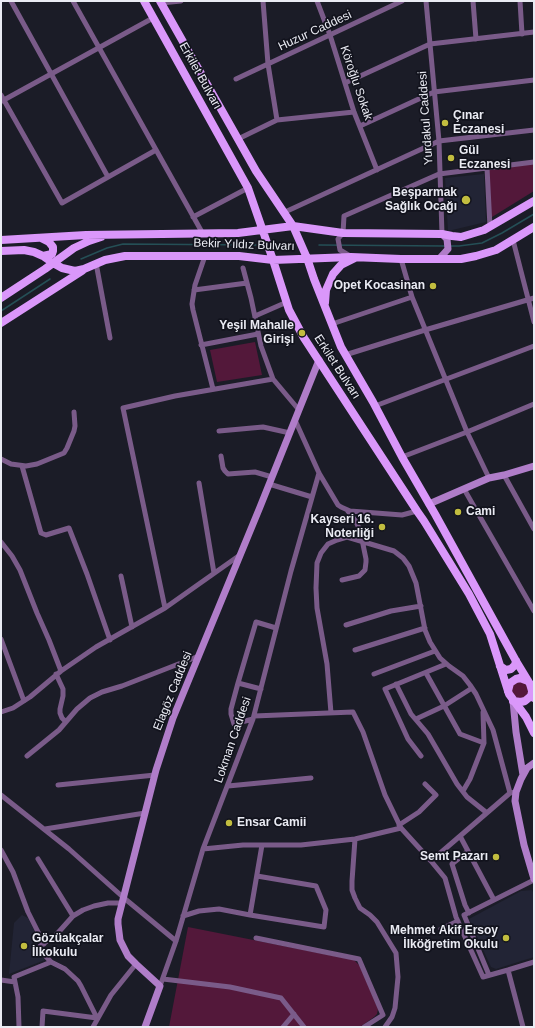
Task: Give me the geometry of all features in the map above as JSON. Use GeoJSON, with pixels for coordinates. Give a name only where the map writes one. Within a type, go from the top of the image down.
{"type":"FeatureCollection","features":[{"type":"Feature","properties":{"kind":"main road","name":"Erkilet Bulvarı"},"geometry":{"type":"LineString","coordinates":[[144,1],[248,188],[289,310],[304,338],[424,521],[469,594],[490,634],[510,698],[526,717],[534,732]]}},
{"type":"Feature","properties":{"kind":"main road","name":"Erkilet Bulvarı"},"geometry":{"type":"LineString","coordinates":[[161,2],[256,171],[293,226],[307,258],[341,347],[478,590],[516,661],[532,687]]}},
{"type":"Feature","properties":{"kind":"main road","name":"Bekir Yıldız Bulvarı"},"geometry":{"type":"LineString","coordinates":[[1,240],[113,234],[238,233],[293,226],[341,236],[461,236],[484,230],[534,201]]}},
{"type":"Feature","properties":{"kind":"main road","name":"Bekir Yıldız Bulvarı"},"geometry":{"type":"LineString","coordinates":[[1,251],[24,250],[34,252],[43,256],[57,266],[66,270],[75,271],[111,258],[125,256],[239,256],[273,260],[353,257],[461,259],[496,250],[534,227]]}},
{"type":"Feature","properties":{"kind":"main road"},"geometry":{"type":"LineString","coordinates":[[1,298],[82,244],[113,234]]}},
{"type":"Feature","properties":{"kind":"main road"},"geometry":{"type":"LineString","coordinates":[[40,238],[49,242],[53,248],[52,254],[43,256]]}},
{"type":"Feature","properties":{"kind":"main road"},"geometry":{"type":"LineString","coordinates":[[326,308],[326,290],[331,276],[341,265],[353,257]]}},
{"type":"Feature","properties":{"kind":"main road"},"geometry":{"type":"LineString","coordinates":[[256,258],[265,264],[280,280]]}},
{"type":"Feature","properties":{"kind":"main road"},"geometry":{"type":"LineString","coordinates":[[1,323],[84,269]]}},
{"type":"Feature","properties":{"kind":"main road"},"geometry":{"type":"LineString","coordinates":[[500,666],[506,670],[512,669],[516,665],[516,661]]}},
{"type":"Feature","properties":{"kind":"main road"},"geometry":{"type":"LineString","coordinates":[[508,691],[510,683],[520,678],[532,687],[528,699],[525,701],[514,701]]}},
{"type":"Feature","properties":{"kind":"street"},"geometry":{"type":"LineString","coordinates":[[11,1],[108,177]]}},
{"type":"Feature","properties":{"kind":"street"},"geometry":{"type":"LineString","coordinates":[[73,1],[203,234]]}},
{"type":"Feature","properties":{"kind":"street"},"geometry":{"type":"LineString","coordinates":[[161,2],[181,1]]}},
{"type":"Feature","properties":{"kind":"street"},"geometry":{"type":"LineString","coordinates":[[263,1],[268,64],[277,120]]}},
{"type":"Feature","properties":{"kind":"street","name":"Köroğlu Sokak"},"geometry":{"type":"LineString","coordinates":[[317,1],[330,35],[354,112],[377,170]]}},
{"type":"Feature","properties":{"kind":"street","name":"Huzur Caddesi"},"geometry":{"type":"LineString","coordinates":[[236,79],[330,35],[390,3],[402,1]]}},
{"type":"Feature","properties":{"kind":"street","name":"Yurdakul Caddesi"},"geometry":{"type":"LineString","coordinates":[[426,1],[439,142],[439,174],[444,237]]}},
{"type":"Feature","properties":{"kind":"street"},"geometry":{"type":"LineString","coordinates":[[473,1],[476,39]]}},
{"type":"Feature","properties":{"kind":"street"},"geometry":{"type":"LineString","coordinates":[[520,1],[522,34]]}},
{"type":"Feature","properties":{"kind":"street"},"geometry":{"type":"LineString","coordinates":[[153,18],[2,99],[62,203],[156,150]]}},
{"type":"Feature","properties":{"kind":"street"},"geometry":{"type":"LineString","coordinates":[[345,83],[430,44],[534,32]]}},
{"type":"Feature","properties":{"kind":"street"},"geometry":{"type":"LineString","coordinates":[[360,126],[434,92],[534,80]]}},
{"type":"Feature","properties":{"kind":"street"},"geometry":{"type":"LineString","coordinates":[[238,139],[277,120],[354,112]]}},
{"type":"Feature","properties":{"kind":"street"},"geometry":{"type":"LineString","coordinates":[[285,212],[439,142],[534,130]]}},
{"type":"Feature","properties":{"kind":"street"},"geometry":{"type":"LineString","coordinates":[[353,257],[340,250],[344,216],[439,174],[534,162]]}},
{"type":"Feature","properties":{"kind":"street"},"geometry":{"type":"LineString","coordinates":[[487,168],[490,227]]}},
{"type":"Feature","properties":{"kind":"street"},"geometry":{"type":"LineString","coordinates":[[193,217],[248,188]]}},
{"type":"Feature","properties":{"kind":"street"},"geometry":{"type":"LineString","coordinates":[[439,258],[448,249],[444,237]]}},
{"type":"Feature","properties":{"kind":"street"},"geometry":{"type":"LineString","coordinates":[[513,240],[534,322]]}},
{"type":"Feature","properties":{"kind":"street"},"geometry":{"type":"LineString","coordinates":[[205,256],[192,298],[193,310],[201,345],[213,389]]}},
{"type":"Feature","properties":{"kind":"street"},"geometry":{"type":"LineString","coordinates":[[401,259],[412,297],[425,330],[467,432],[489,478]]}},
{"type":"Feature","properties":{"kind":"street"},"geometry":{"type":"LineString","coordinates":[[96,263],[110,338]]}},
{"type":"Feature","properties":{"kind":"street"},"geometry":{"type":"LineString","coordinates":[[242,268],[247,283],[258,334],[273,379],[299,410]]}},
{"type":"Feature","properties":{"kind":"street"},"geometry":{"type":"LineString","coordinates":[[194,290],[247,283]]}},
{"type":"Feature","properties":{"kind":"street"},"geometry":{"type":"LineString","coordinates":[[332,324],[412,297]]}},
{"type":"Feature","properties":{"kind":"street"},"geometry":{"type":"LineString","coordinates":[[346,354],[534,298]]}},
{"type":"Feature","properties":{"kind":"street"},"geometry":{"type":"LineString","coordinates":[[255,316],[287,302]]}},
{"type":"Feature","properties":{"kind":"street"},"geometry":{"type":"LineString","coordinates":[[201,345],[258,334]]}},
{"type":"Feature","properties":{"kind":"street"},"geometry":{"type":"LineString","coordinates":[[375,406],[534,346]]}},
{"type":"Feature","properties":{"kind":"street","name":"Elagöz Caddesi"},"geometry":{"type":"LineString","coordinates":[[162,982],[136,964],[125,951],[119,937],[118,919],[164,743],[319,360]]}},
{"type":"Feature","properties":{"kind":"street"},"geometry":{"type":"LineString","coordinates":[[165,608],[123,408],[175,396],[273,379]]}},
{"type":"Feature","properties":{"kind":"street"},"geometry":{"type":"LineString","coordinates":[[402,457],[534,404]]}},
{"type":"Feature","properties":{"kind":"street"},"geometry":{"type":"LineString","coordinates":[[1,458],[7,462],[22,466],[37,464],[64,453],[74,431],[74,412]]}},
{"type":"Feature","properties":{"kind":"street"},"geometry":{"type":"LineString","coordinates":[[295,420],[319,473],[338,505],[347,510],[360,530],[366,566],[363,573],[359,576],[342,580]]}},
{"type":"Feature","properties":{"kind":"street"},"geometry":{"type":"LineString","coordinates":[[219,431],[263,426],[290,434]]}},
{"type":"Feature","properties":{"kind":"street"},"geometry":{"type":"LineString","coordinates":[[221,456],[223,468],[228,474],[256,472],[312,498]]}},
{"type":"Feature","properties":{"kind":"street"},"geometry":{"type":"LineString","coordinates":[[22,466],[41,533],[46,535],[69,528],[110,640]]}},
{"type":"Feature","properties":{"kind":"street"},"geometry":{"type":"LineString","coordinates":[[429,504],[489,478],[534,466]]}},
{"type":"Feature","properties":{"kind":"street","name":"Lokman Caddesi"},"geometry":{"type":"LineString","coordinates":[[162,982],[176,941],[203,849],[254,718],[290,571],[319,473]]}},
{"type":"Feature","properties":{"kind":"street"},"geometry":{"type":"LineString","coordinates":[[504,475],[534,529]]}},
{"type":"Feature","properties":{"kind":"street"},"geometry":{"type":"LineString","coordinates":[[198,483],[214,573]]}},
{"type":"Feature","properties":{"kind":"street"},"geometry":{"type":"LineString","coordinates":[[464,489],[534,611]]}},
{"type":"Feature","properties":{"kind":"street"},"geometry":{"type":"LineString","coordinates":[[347,510],[402,515],[417,511]]}},
{"type":"Feature","properties":{"kind":"street"},"geometry":{"type":"LineString","coordinates":[[331,713],[327,664],[317,608],[316,588],[318,560],[328,544],[347,537],[394,551],[409,566],[418,590],[425,628],[430,642],[435,651],[446,664],[463,676],[472,688],[493,730],[513,792],[524,845],[534,879],[464,915],[489,975]]}},
{"type":"Feature","properties":{"kind":"street"},"geometry":{"type":"LineString","coordinates":[[1,542],[12,556],[20,570],[49,640],[63,688],[60,713],[66,722]]}},
{"type":"Feature","properties":{"kind":"street"},"geometry":{"type":"LineString","coordinates":[[1,712],[13,708],[24,701],[41,689],[58,672],[96,647],[165,608],[241,554]]}},
{"type":"Feature","properties":{"kind":"street"},"geometry":{"type":"LineString","coordinates":[[121,576],[132,627]]}},
{"type":"Feature","properties":{"kind":"street"},"geometry":{"type":"LineString","coordinates":[[346,625],[391,611],[421,606]]}},
{"type":"Feature","properties":{"kind":"street"},"geometry":{"type":"LineString","coordinates":[[276,628],[256,622],[231,709],[234,724],[254,718],[293,713],[353,712],[363,732],[385,795],[400,827],[445,878],[458,921],[482,977],[534,962]]}},
{"type":"Feature","properties":{"kind":"street"},"geometry":{"type":"LineString","coordinates":[[355,650],[425,628]]}},
{"type":"Feature","properties":{"kind":"street"},"geometry":{"type":"LineString","coordinates":[[1,639],[24,701]]}},
{"type":"Feature","properties":{"kind":"street"},"geometry":{"type":"LineString","coordinates":[[374,674],[435,651]]}},
{"type":"Feature","properties":{"kind":"street"},"geometry":{"type":"LineString","coordinates":[[27,756],[54,734],[81,704],[95,695],[199,656]]}},
{"type":"Feature","properties":{"kind":"street"},"geometry":{"type":"LineString","coordinates":[[421,756],[408,739],[385,689],[446,664]]}},
{"type":"Feature","properties":{"kind":"street"},"geometry":{"type":"LineString","coordinates":[[426,673],[460,734],[484,743]]}},
{"type":"Feature","properties":{"kind":"street"},"geometry":{"type":"LineString","coordinates":[[238,683],[261,689]]}},
{"type":"Feature","properties":{"kind":"street"},"geometry":{"type":"LineString","coordinates":[[396,684],[411,714],[428,734],[457,784],[467,797],[487,813]]}},
{"type":"Feature","properties":{"kind":"street"},"geometry":{"type":"LineString","coordinates":[[416,719],[444,706],[472,688]]}},
{"type":"Feature","properties":{"kind":"street"},"geometry":{"type":"LineString","coordinates":[[514,701],[516,732],[523,775]]}},
{"type":"Feature","properties":{"kind":"street"},"geometry":{"type":"LineString","coordinates":[[463,791],[470,779],[484,743],[483,709]]}},
{"type":"Feature","properties":{"kind":"street"},"geometry":{"type":"LineString","coordinates":[[431,861],[513,792],[534,759]]}},
{"type":"Feature","properties":{"kind":"street"},"geometry":{"type":"LineString","coordinates":[[527,768],[534,763]]}},
{"type":"Feature","properties":{"kind":"street"},"geometry":{"type":"LineString","coordinates":[[58,785],[155,775]]}},
{"type":"Feature","properties":{"kind":"street"},"geometry":{"type":"LineString","coordinates":[[228,786],[311,778]]}},
{"type":"Feature","properties":{"kind":"street"},"geometry":{"type":"LineString","coordinates":[[203,849],[243,845],[301,845],[355,839],[400,827],[420,812],[436,795],[425,784]]}},
{"type":"Feature","properties":{"kind":"street"},"geometry":{"type":"LineString","coordinates":[[1,794],[69,849],[123,901],[176,941]]}},
{"type":"Feature","properties":{"kind":"street"},"geometry":{"type":"LineString","coordinates":[[44,829],[145,813]]}},
{"type":"Feature","properties":{"kind":"street"},"geometry":{"type":"LineString","coordinates":[[460,836],[494,900]]}},
{"type":"Feature","properties":{"kind":"street"},"geometry":{"type":"LineString","coordinates":[[355,839],[352,882],[354,898],[360,908],[377,922],[396,953],[398,977],[395,1008],[392,1017],[385,1027]]}},
{"type":"Feature","properties":{"kind":"street"},"geometry":{"type":"LineString","coordinates":[[250,916],[262,845]]}},
{"type":"Feature","properties":{"kind":"street"},"geometry":{"type":"LineString","coordinates":[[1,850],[13,872],[28,912],[44,944]]}},
{"type":"Feature","properties":{"kind":"street"},"geometry":{"type":"LineString","coordinates":[[468,851],[452,864],[469,913]]}},
{"type":"Feature","properties":{"kind":"street"},"geometry":{"type":"LineString","coordinates":[[38,858],[73,916]]}},
{"type":"Feature","properties":{"kind":"street"},"geometry":{"type":"LineString","coordinates":[[183,916],[199,911],[219,909],[250,916],[324,927],[326,910],[316,886],[257,876]]}},
{"type":"Feature","properties":{"kind":"street"},"geometry":{"type":"LineString","coordinates":[[97,1018],[78,981],[65,969],[50,962],[40,950],[40,946],[56,935],[73,916],[83,910],[94,906],[123,901]]}},
{"type":"Feature","properties":{"kind":"street"},"geometry":{"type":"LineString","coordinates":[[440,929],[458,921]]}},
{"type":"Feature","properties":{"kind":"street"},"geometry":{"type":"LineString","coordinates":[[256,938],[359,959],[383,1015],[364,1027]]}},
{"type":"Feature","properties":{"kind":"street"},"geometry":{"type":"LineString","coordinates":[[19,1027],[19,1007],[14,977],[50,962]]}},
{"type":"Feature","properties":{"kind":"street"},"geometry":{"type":"LineString","coordinates":[[93,1027],[97,1018],[119,984],[136,964]]}},
{"type":"Feature","properties":{"kind":"street"},"geometry":{"type":"LineString","coordinates":[[508,970],[523,1027]]}},
{"type":"Feature","properties":{"kind":"street"},"geometry":{"type":"LineString","coordinates":[[1,980],[15,982]]}},
{"type":"Feature","properties":{"kind":"street"},"geometry":{"type":"LineString","coordinates":[[145,1027],[162,982],[230,987],[281,998],[304,1027]]}},
{"type":"Feature","properties":{"kind":"street"},"geometry":{"type":"LineString","coordinates":[[42,1027],[43,1011],[97,1018]]}},
{"type":"Feature","properties":{"kind":"street"},"geometry":{"type":"LineString","coordinates":[[283,1027],[294,1014]]}},
{"type":"Feature","properties":{"kind":"shaded area"},"geometry":{"type":"Polygon","coordinates":[[[534,164],[534,191],[492,217],[489,214],[487,169],[534,164]]]}},
{"type":"Feature","properties":{"kind":"shaded area","name":"Beşparmak Sağlık Ocağı"},"geometry":{"type":"Polygon","coordinates":[[[484,174],[486,222],[448,231],[445,178],[484,174]]]}},
{"type":"Feature","properties":{"kind":"shaded area"},"geometry":{"type":"Polygon","coordinates":[[[255,342],[262,375],[217,382],[210,350],[255,342]]]}},
{"type":"Feature","properties":{"kind":"shaded area"},"geometry":{"type":"Polygon","coordinates":[[[520,681],[528,685],[528,694],[522,699],[513,697],[511,688],[512,685],[520,681]]]}},
{"type":"Feature","properties":{"kind":"shaded area","name":"Mehmet Akif Ersoy İlköğretim Okulu"},"geometry":{"type":"Polygon","coordinates":[[[532,890],[534,894],[534,957],[496,969],[491,967],[469,919],[521,891],[532,890]]]}},
{"type":"Feature","properties":{"kind":"shaded area","name":"Gözüakçalar İlkokulu"},"geometry":{"type":"Polygon","coordinates":[[[22,915],[28,918],[40,942],[36,944],[37,948],[45,960],[9,974],[14,923],[22,915]]]}},
{"type":"Feature","properties":{"kind":"shaded area"},"geometry":{"type":"Polygon","coordinates":[[[188,927],[354,960],[360,966],[378,1009],[377,1014],[360,1027],[169,1027],[188,927]]]}},
{"type":"Feature","properties":{"kind":"waterway"},"geometry":{"type":"LineString","coordinates":[[450,246],[482,243],[534,214]]}},
{"type":"Feature","properties":{"kind":"waterway"},"geometry":{"type":"LineString","coordinates":[[81,259],[107,248],[123,244],[256,245]]}},
{"type":"Feature","properties":{"kind":"waterway"},"geometry":{"type":"LineString","coordinates":[[319,245],[445,246]]}},
{"type":"Feature","properties":{"kind":"waterway"},"geometry":{"type":"LineString","coordinates":[[1,311],[50,279]]}},
{"type":"Feature","properties":{"kind":"place","name":"Çınar Eczanesi"},"geometry":{"type":"Point","coordinates":[445,123]}},
{"type":"Feature","properties":{"kind":"place","name":"Gül Eczanesi"},"geometry":{"type":"Point","coordinates":[451,158]}},
{"type":"Feature","properties":{"kind":"place","name":"Beşparmak Sağlık Ocağı"},"geometry":{"type":"Point","coordinates":[466,200]}},
{"type":"Feature","properties":{"kind":"place","name":"Opet Kocasinan"},"geometry":{"type":"Point","coordinates":[433,286]}},
{"type":"Feature","properties":{"kind":"place","name":"Yeşil Mahalle Girişi"},"geometry":{"type":"Point","coordinates":[302,333]}},
{"type":"Feature","properties":{"kind":"place","name":"Cami"},"geometry":{"type":"Point","coordinates":[458,512]}},
{"type":"Feature","properties":{"kind":"place","name":"Kayseri 16. Noterliği"},"geometry":{"type":"Point","coordinates":[382,527]}},
{"type":"Feature","properties":{"kind":"place","name":"Ensar Camii"},"geometry":{"type":"Point","coordinates":[229,823]}},
{"type":"Feature","properties":{"kind":"place","name":"Semt Pazarı"},"geometry":{"type":"Point","coordinates":[496,857]}},
{"type":"Feature","properties":{"kind":"place","name":"Mehmet Akif Ersoy İlköğretim Okulu"},"geometry":{"type":"Point","coordinates":[506,938]}},
{"type":"Feature","properties":{"kind":"place","name":"Gözüakçalar İlkokulu"},"geometry":{"type":"Point","coordinates":[24,946]}}]}
